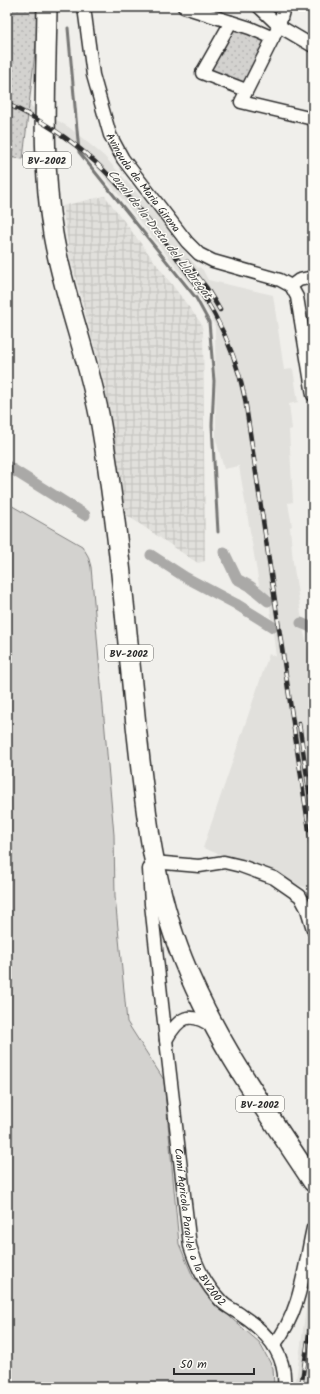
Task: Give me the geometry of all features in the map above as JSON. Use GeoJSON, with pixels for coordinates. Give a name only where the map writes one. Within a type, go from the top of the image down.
{"type":"FeatureCollection","features":[{"type":"Feature","properties":{"kind":"main road","name":"BV-2002"},"geometry":{"type":"LineString","coordinates":[[47,7],[46,140],[49,201],[63,281],[88,368],[101,424],[118,554],[146,814],[153,862],[182,958],[214,1028],[253,1093],[312,1180]]}},
{"type":"Feature","properties":{"kind":"street","name":"Avinguda de Maria Girona"},"geometry":{"type":"LineString","coordinates":[[84,7],[93,75],[110,135],[123,159],[187,242],[199,254],[226,266],[280,280],[291,286]]}},
{"type":"Feature","properties":{"kind":"street"},"geometry":{"type":"LineString","coordinates":[[184,7],[250,28],[272,39]]}},
{"type":"Feature","properties":{"kind":"street"},"geometry":{"type":"LineString","coordinates":[[260,7],[283,28],[313,46]]}},
{"type":"Feature","properties":{"kind":"street"},"geometry":{"type":"LineString","coordinates":[[284,7],[283,28],[272,39],[241,102],[313,120]]}},
{"type":"Feature","properties":{"kind":"street"},"geometry":{"type":"LineString","coordinates":[[231,22],[202,73],[246,90]]}},
{"type":"Feature","properties":{"kind":"street"},"geometry":{"type":"LineString","coordinates":[[313,277],[299,280],[291,286],[297,297],[313,394]]}},
{"type":"Feature","properties":{"kind":"street","name":"Camí Agricola Paral·lel a la BV2002"},"geometry":{"type":"LineString","coordinates":[[146,814],[151,904],[190,1246],[197,1268],[208,1286],[222,1303],[243,1316],[274,1345],[282,1360],[284,1387]]}},
{"type":"Feature","properties":{"kind":"street"},"geometry":{"type":"LineString","coordinates":[[153,862],[199,866],[224,862],[241,866],[274,878],[300,896],[307,909],[313,929]]}},
{"type":"Feature","properties":{"kind":"street"},"geometry":{"type":"LineString","coordinates":[[166,1040],[174,1027],[184,1018],[201,1018],[214,1028]]}},
{"type":"Feature","properties":{"kind":"street"},"geometry":{"type":"LineString","coordinates":[[274,1345],[283,1334],[295,1310],[313,1228]]}},
{"type":"Feature","properties":{"kind":"shaded area"},"geometry":{"type":"Polygon","coordinates":[[[7,7],[36,7],[37,34],[23,159],[7,157],[7,7]]]}},
{"type":"Feature","properties":{"kind":"shaded area"},"geometry":{"type":"Polygon","coordinates":[[[233,25],[267,38],[244,84],[205,71],[233,25]]]}},
{"type":"Feature","properties":{"kind":"shaded area"},"geometry":{"type":"Polygon","coordinates":[[[7,94],[70,128],[104,156],[149,206],[198,268],[199,267],[203,270],[208,280],[273,295],[284,370],[293,369],[298,402],[289,404],[292,429],[289,430],[293,502],[288,503],[292,526],[290,527],[293,562],[304,633],[313,665],[313,911],[309,889],[203,848],[269,654],[276,657],[269,599],[261,596],[239,466],[224,469],[216,440],[215,326],[200,297],[95,165],[82,152],[60,136],[24,116],[7,94]]]}},
{"type":"Feature","properties":{"kind":"shaded area"},"geometry":{"type":"Polygon","coordinates":[[[105,196],[201,323],[203,331],[205,561],[198,563],[122,512],[110,413],[103,378],[70,257],[62,206],[105,196]]]}},
{"type":"Feature","properties":{"kind":"shaded area"},"geometry":{"type":"Polygon","coordinates":[[[7,503],[82,546],[88,556],[91,567],[114,835],[115,897],[127,1022],[164,1080],[179,1244],[193,1277],[232,1319],[259,1342],[273,1368],[274,1387],[7,1387],[7,503]]]}},
{"type":"Feature","properties":{"kind":"shaded area"},"geometry":{"type":"Polygon","coordinates":[[[227,552],[234,568],[228,570],[221,555],[227,552]]]}},
{"type":"Feature","properties":{"kind":"shaded area"},"geometry":{"type":"Polygon","coordinates":[[[313,1258],[311,1387],[295,1387],[313,1258]]]}},
{"type":"Feature","properties":{"kind":"waterway","name":"Canal de la Dreta del Llobregat"},"geometry":{"type":"LineString","coordinates":[[68,28],[79,152],[196,298],[209,322],[214,381],[212,425],[218,532]]}},
{"type":"Feature","properties":{"kind":"waterway","name":"Canal de la Dreta del Llobregat"},"geometry":{"type":"LineString","coordinates":[[7,466],[85,515]]}},
{"type":"Feature","properties":{"kind":"waterway","name":"Canal de la Dreta del Llobregat"},"geometry":{"type":"LineString","coordinates":[[224,552],[237,579],[250,586],[268,601]]}},
{"type":"Feature","properties":{"kind":"waterway","name":"Canal de la Dreta del Llobregat"},"geometry":{"type":"LineString","coordinates":[[151,555],[185,577],[236,604],[273,627]]}},
{"type":"Feature","properties":{"kind":"waterway","name":"Canal de la Dreta del Llobregat"},"geometry":{"type":"LineString","coordinates":[[301,623],[313,628]]}},
{"type":"Feature","properties":{"kind":"railway"},"geometry":{"type":"LineString","coordinates":[[7,104],[33,117],[76,146],[95,162],[131,199],[192,279],[215,315],[224,334],[239,375],[245,399],[313,857]]}},
{"type":"Feature","properties":{"kind":"railway"},"geometry":{"type":"LineString","coordinates":[[187,262],[206,287],[220,310]]}},
{"type":"Feature","properties":{"kind":"railway"},"geometry":{"type":"LineString","coordinates":[[299,723],[313,818]]}},
{"type":"Feature","properties":{"kind":"railway"},"geometry":{"type":"LineString","coordinates":[[301,1387],[313,1307]]}}]}
